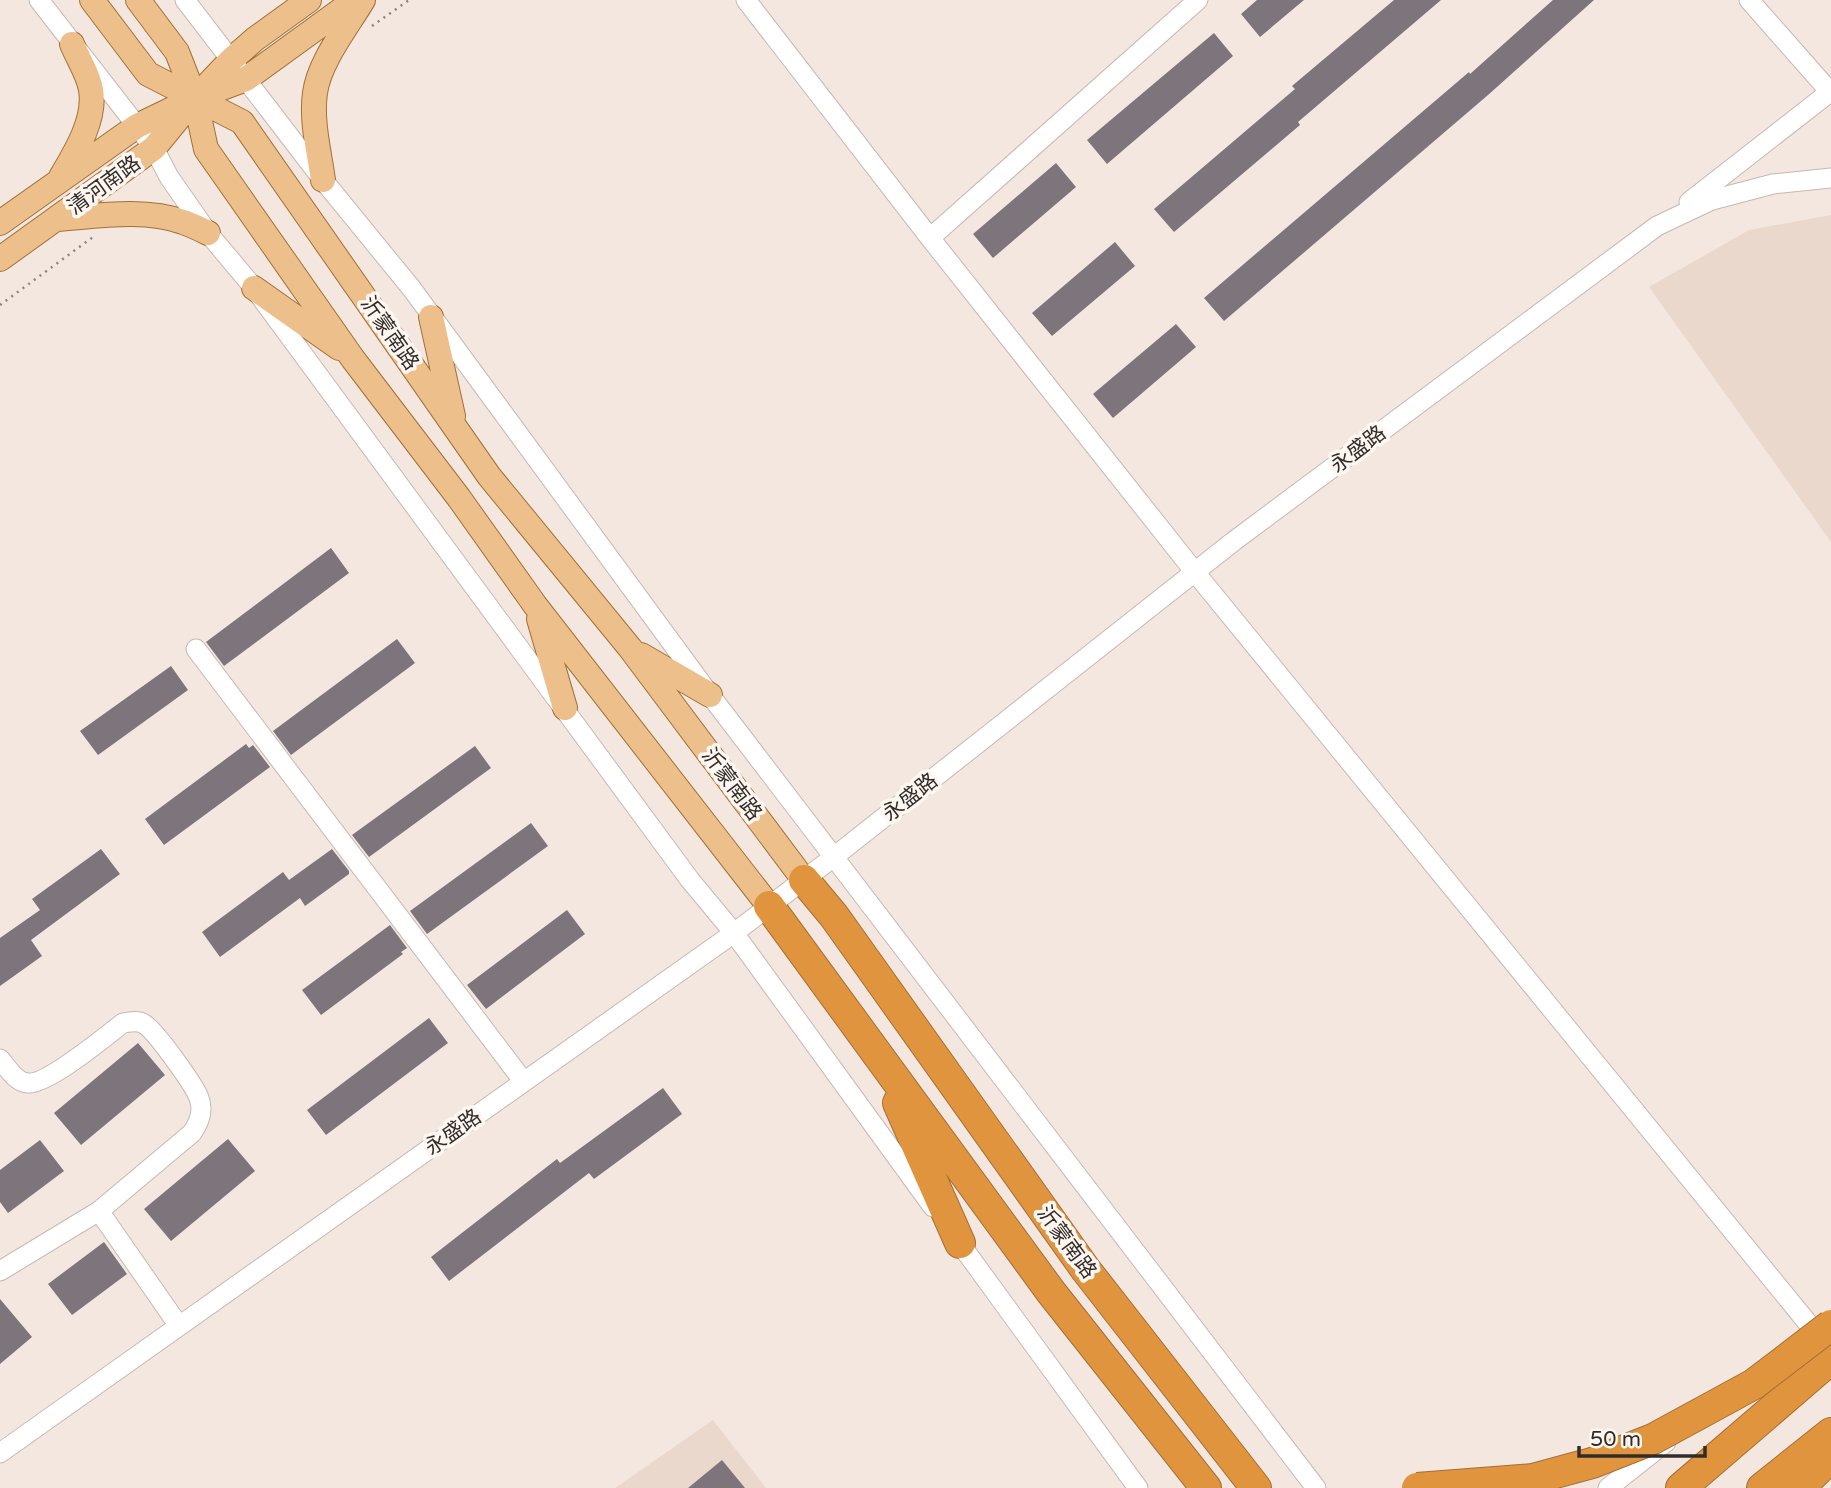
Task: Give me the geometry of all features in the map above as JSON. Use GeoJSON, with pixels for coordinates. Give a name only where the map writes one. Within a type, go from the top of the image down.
{"type":"FeatureCollection","features":[{"type":"Feature","properties":{"kind":"highway","name":"沂蒙南路"},"geometry":{"type":"LineString","coordinates":[[804,880],[834,916],[1086,1270],[1256,1488]]}},
{"type":"Feature","properties":{"kind":"highway","name":"沂蒙南路"},"geometry":{"type":"LineString","coordinates":[[769,906],[1051,1292],[1206,1488]]}},
{"type":"Feature","properties":{"kind":"highway"},"geometry":{"type":"LineString","coordinates":[[873,1049],[960,1243]]}},
{"type":"Feature","properties":{"kind":"highway"},"geometry":{"type":"LineString","coordinates":[[1417,1488],[1533,1479],[1592,1463],[1653,1438],[1754,1384],[1821,1326]]}},
{"type":"Feature","properties":{"kind":"highway"},"geometry":{"type":"LineString","coordinates":[[1683,1488],[1831,1359]]}},
{"type":"Feature","properties":{"kind":"highway"},"geometry":{"type":"LineString","coordinates":[[1683,1488],[1831,1375]]}},
{"type":"Feature","properties":{"kind":"highway"},"geometry":{"type":"LineString","coordinates":[[1762,1488],[1831,1433]]}},
{"type":"Feature","properties":{"kind":"highway"},"geometry":{"type":"LineString","coordinates":[[1799,1488],[1831,1455]]}},
{"type":"Feature","properties":{"kind":"main road","name":"沂蒙南路"},"geometry":{"type":"LineString","coordinates":[[92,0],[148,74],[242,122],[489,475],[630,648],[804,880]]}},
{"type":"Feature","properties":{"kind":"main road","name":"沂蒙南路"},"geometry":{"type":"LineString","coordinates":[[138,0],[177,52],[195,98],[206,149],[353,359],[459,498],[535,605],[769,906]]}},
{"type":"Feature","properties":{"kind":"main road","name":"清河南路"},"geometry":{"type":"LineString","coordinates":[[239,69],[255,39],[309,0]]}},
{"type":"Feature","properties":{"kind":"main road","name":"清河南路"},"geometry":{"type":"LineString","coordinates":[[0,223],[136,126],[195,98],[355,0]]}},
{"type":"Feature","properties":{"kind":"main road"},"geometry":{"type":"LineString","coordinates":[[323,180],[315,125],[315,91],[327,59],[363,0]]}},
{"type":"Feature","properties":{"kind":"main road"},"geometry":{"type":"LineString","coordinates":[[57,183],[80,144],[90,110],[91,90],[72,44]]}},
{"type":"Feature","properties":{"kind":"main road","name":"清河南路"},"geometry":{"type":"LineString","coordinates":[[0,259],[154,148],[195,98]]}},
{"type":"Feature","properties":{"kind":"main road"},"geometry":{"type":"LineString","coordinates":[[56,219],[123,215],[181,221],[208,233]]}},
{"type":"Feature","properties":{"kind":"main road"},"geometry":{"type":"LineString","coordinates":[[254,288],[353,359]]}},
{"type":"Feature","properties":{"kind":"main road"},"geometry":{"type":"LineString","coordinates":[[431,317],[455,427]]}},
{"type":"Feature","properties":{"kind":"main road"},"geometry":{"type":"LineString","coordinates":[[535,605],[565,708]]}},
{"type":"Feature","properties":{"kind":"main road"},"geometry":{"type":"LineString","coordinates":[[630,648],[710,695]]}},
{"type":"Feature","properties":{"kind":"main road"},"geometry":{"type":"LineString","coordinates":[[1695,1488],[1831,1375]]}},
{"type":"Feature","properties":{"kind":"main road"},"geometry":{"type":"LineString","coordinates":[[1785,1488],[1831,1455]]}},
{"type":"Feature","properties":{"kind":"street"},"geometry":{"type":"LineString","coordinates":[[39,0],[154,148],[169,177],[208,233],[254,288],[690,880],[734,933],[1138,1488]]}},
{"type":"Feature","properties":{"kind":"street"},"geometry":{"type":"LineString","coordinates":[[185,0],[323,180],[412,289],[710,695],[1316,1488]]}},
{"type":"Feature","properties":{"kind":"street"},"geometry":{"type":"LineString","coordinates":[[746,0],[930,238],[1194,571],[1821,1326]]}},
{"type":"Feature","properties":{"kind":"street"},"geometry":{"type":"LineString","coordinates":[[930,238],[1198,0]]}},
{"type":"Feature","properties":{"kind":"street"},"geometry":{"type":"LineString","coordinates":[[1657,226],[1831,93],[1749,0]]}},
{"type":"Feature","properties":{"kind":"street","name":"永盛路"},"geometry":{"type":"LineString","coordinates":[[0,1453],[734,933],[1194,571],[1657,226],[1712,200],[1773,184],[1831,178]]}},
{"type":"Feature","properties":{"kind":"street"},"geometry":{"type":"LineString","coordinates":[[196,649],[523,1082]]}},
{"type":"Feature","properties":{"kind":"street"},"geometry":{"type":"LineString","coordinates":[[0,1059],[16,1079],[29,1084],[49,1077],[123,1023],[132,1021],[144,1024],[159,1039],[200,1099],[201,1120],[192,1133],[99,1211],[0,1271]]}},
{"type":"Feature","properties":{"kind":"street"},"geometry":{"type":"LineString","coordinates":[[99,1211],[179,1326]]}},
{"type":"Feature","properties":{"kind":"street"},"geometry":{"type":"LineString","coordinates":[[1608,1488],[1821,1326],[1831,1311]]}},
{"type":"Feature","properties":{"kind":"path"},"geometry":{"type":"LineString","coordinates":[[0,305],[123,215]]}},
{"type":"Feature","properties":{"kind":"shaded area"},"geometry":{"type":"Polygon","coordinates":[[[1831,215],[1831,542],[1649,287],[1749,230],[1831,215]]]}},
{"type":"Feature","properties":{"kind":"shaded area"},"geometry":{"type":"Polygon","coordinates":[[[713,1420],[766,1488],[615,1488],[713,1420]]]}},
{"type":"Feature","properties":{"kind":"building"},"geometry":{"type":"Polygon","coordinates":[[[1257,0],[1304,0],[1260,37],[1241,14],[1257,0]]]}},
{"type":"Feature","properties":{"kind":"building"},"geometry":{"type":"Polygon","coordinates":[[[1394,0],[1441,0],[1174,232],[1154,209],[1295,89],[1292,86],[1394,0]]]}},
{"type":"Feature","properties":{"kind":"building"},"geometry":{"type":"Polygon","coordinates":[[[1553,0],[1594,0],[1488,95],[1224,321],[1204,298],[1469,72],[1470,74],[1553,0]]]}},
{"type":"Feature","properties":{"kind":"building"},"geometry":{"type":"Polygon","coordinates":[[[1214,33],[1233,56],[1107,164],[1087,140],[1214,33]]]}},
{"type":"Feature","properties":{"kind":"building"},"geometry":{"type":"Polygon","coordinates":[[[1056,163],[1076,187],[993,258],[973,234],[1056,163]]]}},
{"type":"Feature","properties":{"kind":"building"},"geometry":{"type":"Polygon","coordinates":[[[1115,242],[1135,266],[1052,336],[1032,313],[1115,242]]]}},
{"type":"Feature","properties":{"kind":"building"},"geometry":{"type":"Polygon","coordinates":[[[1176,324],[1196,347],[1113,418],[1093,394],[1176,324]]]}},
{"type":"Feature","properties":{"kind":"building"},"geometry":{"type":"Polygon","coordinates":[[[331,548],[349,573],[224,666],[206,642],[331,548]]]}},
{"type":"Feature","properties":{"kind":"building"},"geometry":{"type":"Polygon","coordinates":[[[397,639],[415,663],[291,755],[273,731],[397,639]]]}},
{"type":"Feature","properties":{"kind":"building"},"geometry":{"type":"Polygon","coordinates":[[[171,666],[188,690],[98,755],[80,731],[171,666]]]}},
{"type":"Feature","properties":{"kind":"building"},"geometry":{"type":"Polygon","coordinates":[[[246,744],[249,748],[253,745],[270,767],[164,845],[145,819],[246,744]]]}},
{"type":"Feature","properties":{"kind":"building"},"geometry":{"type":"Polygon","coordinates":[[[475,746],[491,768],[369,857],[352,835],[475,746]]]}},
{"type":"Feature","properties":{"kind":"building"},"geometry":{"type":"Polygon","coordinates":[[[531,823],[548,846],[427,934],[410,911],[531,823]]]}},
{"type":"Feature","properties":{"kind":"building"},"geometry":{"type":"Polygon","coordinates":[[[101,849],[120,874],[31,940],[42,956],[0,986],[0,938],[40,910],[32,899],[101,849]]]}},
{"type":"Feature","properties":{"kind":"building"},"geometry":{"type":"Polygon","coordinates":[[[332,849],[349,874],[305,906],[300,898],[220,957],[202,932],[283,872],[289,880],[332,849]]]}},
{"type":"Feature","properties":{"kind":"building"},"geometry":{"type":"Polygon","coordinates":[[[567,910],[585,934],[486,1009],[467,985],[567,910]]]}},
{"type":"Feature","properties":{"kind":"building"},"geometry":{"type":"Polygon","coordinates":[[[390,925],[407,948],[401,952],[403,954],[321,1015],[302,990],[390,925]]]}},
{"type":"Feature","properties":{"kind":"building"},"geometry":{"type":"Polygon","coordinates":[[[429,1018],[448,1043],[326,1135],[307,1110],[429,1018]]]}},
{"type":"Feature","properties":{"kind":"building"},"geometry":{"type":"Polygon","coordinates":[[[138,1043],[165,1075],[81,1145],[54,1113],[138,1043]]]}},
{"type":"Feature","properties":{"kind":"building"},"geometry":{"type":"Polygon","coordinates":[[[663,1088],[682,1114],[594,1179],[589,1173],[449,1281],[431,1257],[557,1159],[560,1163],[663,1088]]]}},
{"type":"Feature","properties":{"kind":"building"},"geometry":{"type":"Polygon","coordinates":[[[228,1139],[255,1171],[171,1241],[144,1209],[228,1139]]]}},
{"type":"Feature","properties":{"kind":"building"},"geometry":{"type":"Polygon","coordinates":[[[40,1140],[64,1171],[8,1213],[0,1202],[0,1170],[40,1140]]]}},
{"type":"Feature","properties":{"kind":"building"},"geometry":{"type":"Polygon","coordinates":[[[104,1242],[127,1274],[72,1315],[48,1284],[104,1242]]]}},
{"type":"Feature","properties":{"kind":"building"},"geometry":{"type":"Polygon","coordinates":[[[0,1299],[32,1337],[0,1364],[0,1299]]]}},
{"type":"Feature","properties":{"kind":"building"},"geometry":{"type":"Polygon","coordinates":[[[722,1460],[745,1488],[688,1488],[722,1460]]]}}]}
